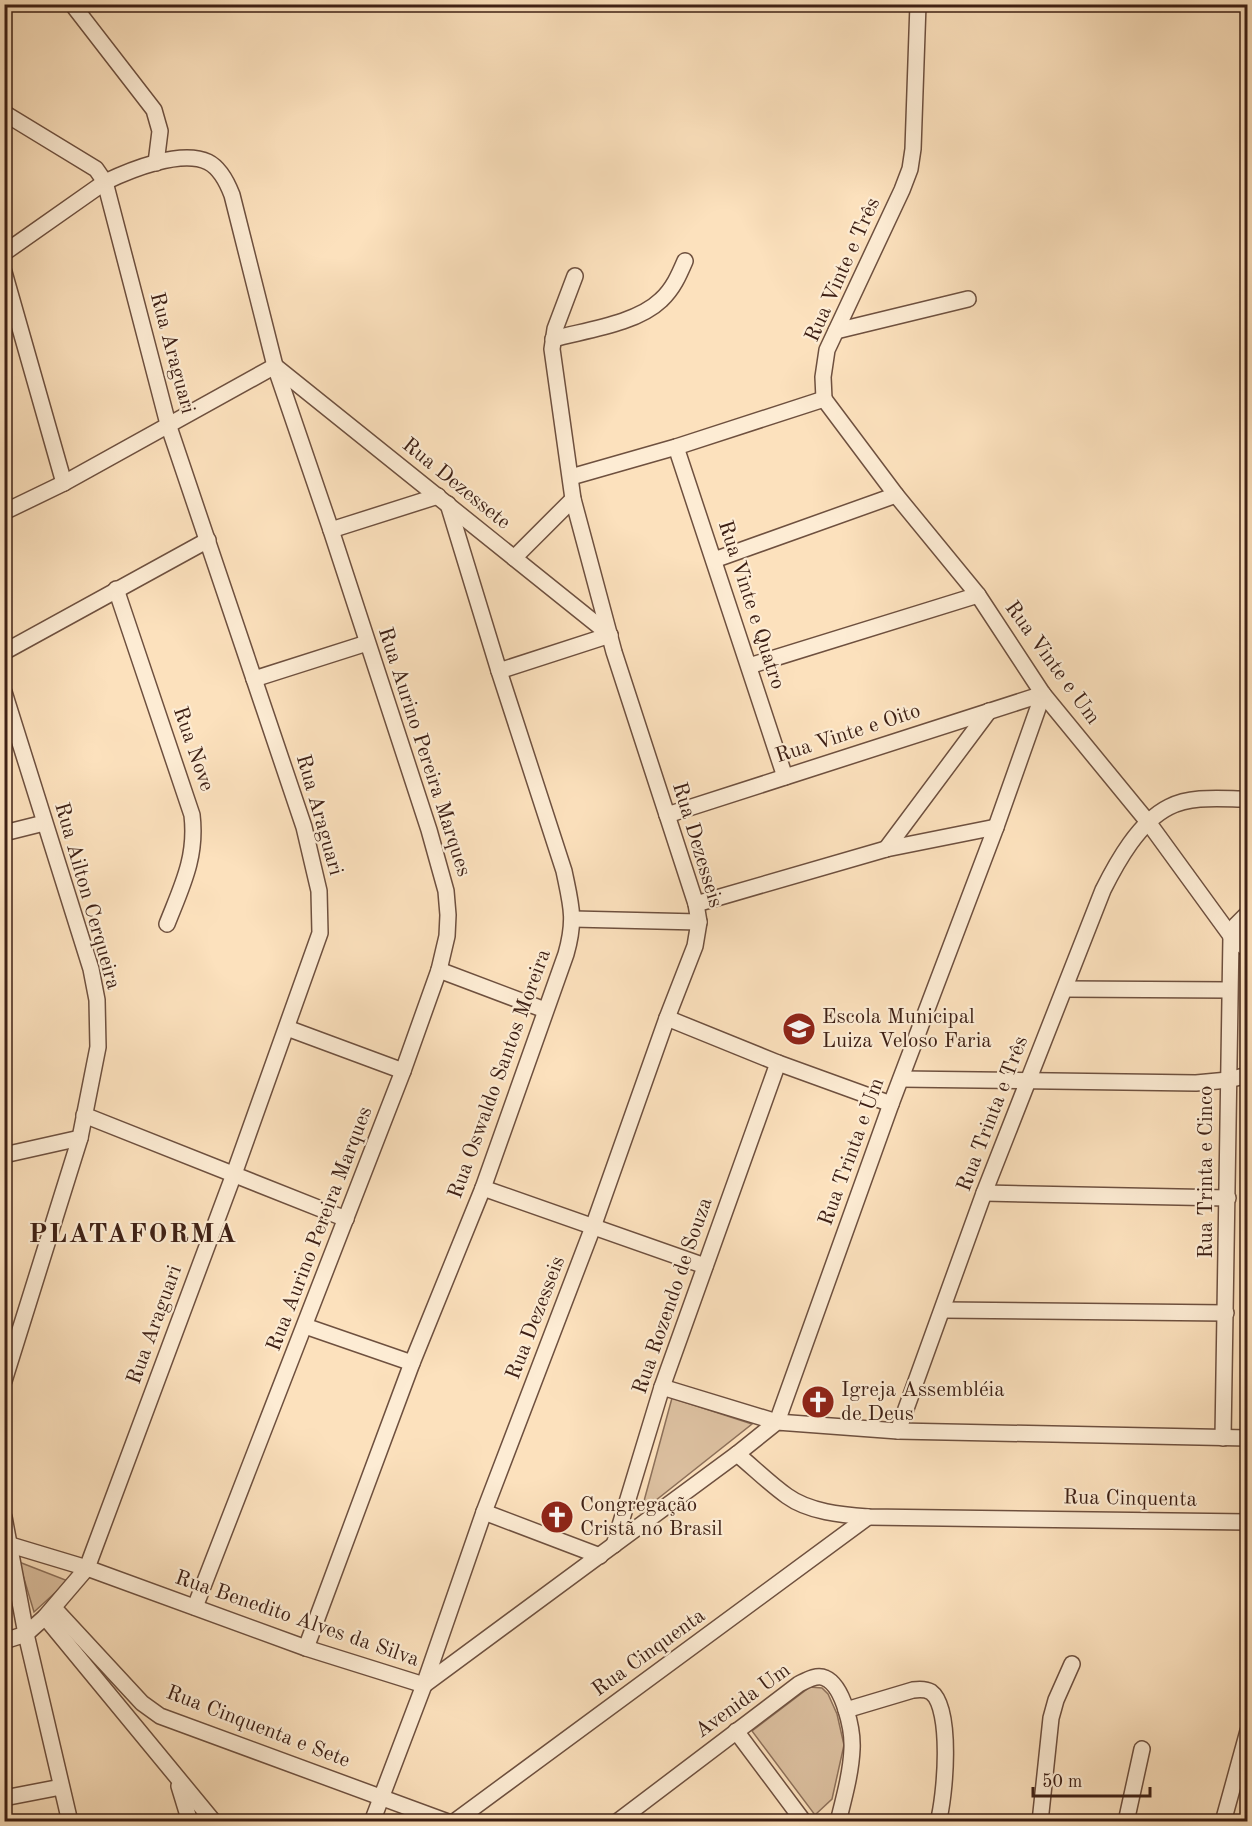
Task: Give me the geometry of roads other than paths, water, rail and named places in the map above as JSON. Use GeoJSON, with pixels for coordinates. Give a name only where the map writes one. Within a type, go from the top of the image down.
{"type":"FeatureCollection","features":[{"type":"Feature","properties":{"kind":"street"},"geometry":{"type":"LineString","coordinates":[[4,254],[105,182],[156,163],[160,131],[154,110],[72,4]]}},
{"type":"Feature","properties":{"kind":"street","name":"Rua Vinte e Três"},"geometry":{"type":"LineString","coordinates":[[824,399],[825,362],[836,331],[910,169],[915,109],[918,4]]}},
{"type":"Feature","properties":{"kind":"street"},"geometry":{"type":"LineString","coordinates":[[4,114],[96,169],[105,182]]}},
{"type":"Feature","properties":{"kind":"street","name":"Rua Aurino Pereira Marques"},"geometry":{"type":"LineString","coordinates":[[156,163],[190,158],[207,161],[228,184],[275,366],[429,830],[446,891],[448,915],[447,936],[439,970],[403,1071],[195,1607]]}},
{"type":"Feature","properties":{"kind":"street","name":"Rua Araguari"},"geometry":{"type":"LineString","coordinates":[[26,1634],[49,1612],[87,1568],[234,1174],[320,933],[319,891],[304,827],[168,424],[105,182]]}},
{"type":"Feature","properties":{"kind":"street"},"geometry":{"type":"LineString","coordinates":[[553,339],[616,322],[650,308],[662,300],[672,288],[686,261]]}},
{"type":"Feature","properties":{"kind":"street"},"geometry":{"type":"LineString","coordinates":[[4,272],[64,483]]}},
{"type":"Feature","properties":{"kind":"street","name":"Rua Dezesseis"},"geometry":{"type":"LineString","coordinates":[[372,1821],[424,1685],[484,1512],[593,1227],[695,946],[699,922],[696,904],[610,635],[573,499],[553,363],[553,339],[575,276]]}},
{"type":"Feature","properties":{"kind":"street"},"geometry":{"type":"LineString","coordinates":[[836,331],[968,299]]}},
{"type":"Feature","properties":{"kind":"street"},"geometry":{"type":"LineString","coordinates":[[4,512],[64,483],[275,366]]}},
{"type":"Feature","properties":{"kind":"street","name":"Rua Dezessete"},"geometry":{"type":"LineString","coordinates":[[275,366],[610,635]]}},
{"type":"Feature","properties":{"kind":"street"},"geometry":{"type":"LineString","coordinates":[[571,477],[675,447],[824,399]]}},
{"type":"Feature","properties":{"kind":"street","name":"Rua Vinte e Um"},"geometry":{"type":"LineString","coordinates":[[824,399],[896,495],[978,595],[1043,694],[1148,822],[1231,936],[1248,950]]}},
{"type":"Feature","properties":{"kind":"street","name":"Rua Vinte e Quatro"},"geometry":{"type":"LineString","coordinates":[[675,447],[785,777]]}},
{"type":"Feature","properties":{"kind":"street"},"geometry":{"type":"LineString","coordinates":[[714,560],[896,495]]}},
{"type":"Feature","properties":{"kind":"street"},"geometry":{"type":"LineString","coordinates":[[514,558],[573,499]]}},
{"type":"Feature","properties":{"kind":"street"},"geometry":{"type":"LineString","coordinates":[[331,530],[443,500]]}},
{"type":"Feature","properties":{"kind":"street","name":"Rua Oswaldo Santos Moreira"},"geometry":{"type":"LineString","coordinates":[[306,1648],[412,1363],[483,1188],[566,954],[573,919],[564,871],[443,500]]}},
{"type":"Feature","properties":{"kind":"street"},"geometry":{"type":"LineString","coordinates":[[4,652],[208,540]]}},
{"type":"Feature","properties":{"kind":"street","name":"Rua Nove"},"geometry":{"type":"LineString","coordinates":[[116,589],[192,815],[194,831],[191,856],[167,924]]}},
{"type":"Feature","properties":{"kind":"street"},"geometry":{"type":"LineString","coordinates":[[749,666],[978,595]]}},
{"type":"Feature","properties":{"kind":"street"},"geometry":{"type":"LineString","coordinates":[[499,671],[610,635]]}},
{"type":"Feature","properties":{"kind":"street"},"geometry":{"type":"LineString","coordinates":[[254,679],[367,643]]}},
{"type":"Feature","properties":{"kind":"street","name":"Rua Ailton Cerqueira"},"geometry":{"type":"LineString","coordinates":[[4,692],[91,969],[98,1000],[98,1047],[80,1138],[4,1381]]}},
{"type":"Feature","properties":{"kind":"street","name":"Rua Vinte e Oito"},"geometry":{"type":"LineString","coordinates":[[667,815],[1043,694]]}},
{"type":"Feature","properties":{"kind":"street","name":"Rua Trinta e Um"},"geometry":{"type":"LineString","coordinates":[[777,1422],[891,1104],[996,827],[1043,694]]}},
{"type":"Feature","properties":{"kind":"street"},"geometry":{"type":"LineString","coordinates":[[886,849],[989,711]]}},
{"type":"Feature","properties":{"kind":"street","name":"Rua Trinta e Três"},"geometry":{"type":"LineString","coordinates":[[898,1431],[984,1193],[1113,870],[1122,854],[1148,822],[1170,807],[1203,799],[1248,799]]}},
{"type":"Feature","properties":{"kind":"street"},"geometry":{"type":"LineString","coordinates":[[4,833],[44,823]]}},
{"type":"Feature","properties":{"kind":"street"},"geometry":{"type":"LineString","coordinates":[[696,904],[886,849],[996,827]]}},
{"type":"Feature","properties":{"kind":"street"},"geometry":{"type":"LineString","coordinates":[[1231,936],[1236,925],[1248,913]]}},
{"type":"Feature","properties":{"kind":"street"},"geometry":{"type":"LineString","coordinates":[[573,919],[699,922]]}},
{"type":"Feature","properties":{"kind":"street","name":"Rua Trinta e Cinco"},"geometry":{"type":"LineString","coordinates":[[1223,1438],[1231,936]]}},
{"type":"Feature","properties":{"kind":"street"},"geometry":{"type":"LineString","coordinates":[[439,970],[545,1010]]}},
{"type":"Feature","properties":{"kind":"street"},"geometry":{"type":"LineString","coordinates":[[1065,989],[1229,990]]}},
{"type":"Feature","properties":{"kind":"street"},"geometry":{"type":"LineString","coordinates":[[667,1018],[778,1063],[891,1104]]}},
{"type":"Feature","properties":{"kind":"street"},"geometry":{"type":"LineString","coordinates":[[286,1028],[403,1071]]}},
{"type":"Feature","properties":{"kind":"street","name":"Rua Rozendo de Souza"},"geometry":{"type":"LineString","coordinates":[[614,1545],[662,1387],[778,1063]]}},
{"type":"Feature","properties":{"kind":"street"},"geometry":{"type":"LineString","coordinates":[[901,1079],[1196,1083],[1228,1080],[1248,1075]]}},
{"type":"Feature","properties":{"kind":"street"},"geometry":{"type":"LineString","coordinates":[[84,1115],[346,1219]]}},
{"type":"Feature","properties":{"kind":"street"},"geometry":{"type":"LineString","coordinates":[[4,1155],[80,1138]]}},
{"type":"Feature","properties":{"kind":"street"},"geometry":{"type":"LineString","coordinates":[[483,1188],[705,1266]]}},
{"type":"Feature","properties":{"kind":"street"},"geometry":{"type":"LineString","coordinates":[[984,1193],[1228,1198]]}},
{"type":"Feature","properties":{"kind":"street"},"geometry":{"type":"LineString","coordinates":[[943,1310],[1226,1313]]}},
{"type":"Feature","properties":{"kind":"street"},"geometry":{"type":"LineString","coordinates":[[305,1326],[412,1363]]}},
{"type":"Feature","properties":{"kind":"street"},"geometry":{"type":"LineString","coordinates":[[662,1387],[777,1422],[898,1431],[1248,1437]]}},
{"type":"Feature","properties":{"kind":"street","name":"Rua Benedito Alves da Silva"},"geometry":{"type":"LineString","coordinates":[[6,1543],[87,1568],[306,1648],[424,1685],[777,1422]]}},
{"type":"Feature","properties":{"kind":"street","name":"Rua Cinquenta"},"geometry":{"type":"LineString","coordinates":[[737,1454],[788,1497],[805,1506],[842,1515],[1248,1522]]}},
{"type":"Feature","properties":{"kind":"street"},"geometry":{"type":"LineString","coordinates":[[484,1512],[600,1556]]}},
{"type":"Feature","properties":{"kind":"street"},"geometry":{"type":"LineString","coordinates":[[4,1517],[6,1543],[70,1821]]}},
{"type":"Feature","properties":{"kind":"street","name":"Rua Cinquenta"},"geometry":{"type":"LineString","coordinates":[[454,1821],[868,1517]]}},
{"type":"Feature","properties":{"kind":"street"},"geometry":{"type":"LineString","coordinates":[[49,1612],[88,1667],[214,1821]]}},
{"type":"Feature","properties":{"kind":"street","name":"Rua Cinquenta e Sete"},"geometry":{"type":"LineString","coordinates":[[49,1612],[131,1693],[160,1716],[448,1821]]}},
{"type":"Feature","properties":{"kind":"street"},"geometry":{"type":"LineString","coordinates":[[4,1641],[26,1634]]}},
{"type":"Feature","properties":{"kind":"street"},"geometry":{"type":"LineString","coordinates":[[1040,1821],[1051,1718],[1056,1700],[1072,1664]]}},
{"type":"Feature","properties":{"kind":"street","name":"Avenida Um"},"geometry":{"type":"LineString","coordinates":[[617,1821],[799,1684],[818,1677],[825,1678],[837,1688],[846,1710]]}},
{"type":"Feature","properties":{"kind":"street"},"geometry":{"type":"LineString","coordinates":[[836,1820],[852,1750],[851,1730],[846,1710],[903,1692],[923,1689],[930,1691],[938,1701],[946,1750],[945,1787],[938,1821]]}},
{"type":"Feature","properties":{"kind":"street"},"geometry":{"type":"LineString","coordinates":[[736,1731],[804,1821]]}},
{"type":"Feature","properties":{"kind":"street"},"geometry":{"type":"LineString","coordinates":[[1223,1821],[1248,1731]]}},
{"type":"Feature","properties":{"kind":"street"},"geometry":{"type":"LineString","coordinates":[[1126,1821],[1142,1749]]}},
{"type":"Feature","properties":{"kind":"street"},"geometry":{"type":"LineString","coordinates":[[177,1777],[190,1821]]}},
{"type":"Feature","properties":{"kind":"street"},"geometry":{"type":"LineString","coordinates":[[4,1798],[61,1787]]}},
{"type":"Feature","properties":{"kind":"place","name":"Escola Municipal Luiza Veloso Faria"},"geometry":{"type":"Point","coordinates":[799,1029]}},
{"type":"Feature","properties":{"kind":"place","name":"Igreja Assembléia de Deus"},"geometry":{"type":"Point","coordinates":[818,1402]}},
{"type":"Feature","properties":{"kind":"place","name":"Congregação Cristã no Brasil"},"geometry":{"type":"Point","coordinates":[557,1517]}},
{"type":"Feature","properties":{"kind":"district","name":"PLATAFORMA"},"geometry":{"type":"Point","coordinates":[133,1234]}}]}
